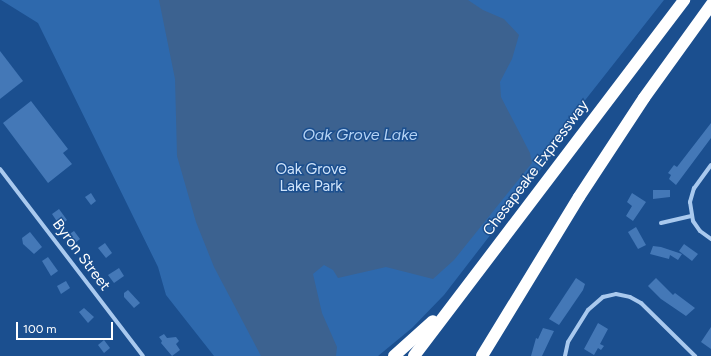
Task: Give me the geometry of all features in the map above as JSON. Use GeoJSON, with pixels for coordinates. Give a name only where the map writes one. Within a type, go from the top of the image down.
{"type":"FeatureCollection","features":[{"type":"Feature","properties":{"kind":"highway","name":"Chesapeake Expressway"},"geometry":{"type":"LineString","coordinates":[[414,356],[453,302],[684,0]]}},
{"type":"Feature","properties":{"kind":"highway"},"geometry":{"type":"LineString","coordinates":[[482,356],[579,197],[644,98],[711,5]]}},
{"type":"Feature","properties":{"kind":"highway"},"geometry":{"type":"LineString","coordinates":[[394,356],[453,302]]}},
{"type":"Feature","properties":{"kind":"street"},"geometry":{"type":"LineString","coordinates":[[711,165],[692,194],[691,216],[700,231],[711,239]]}},
{"type":"Feature","properties":{"kind":"street","name":"Byron Street"},"geometry":{"type":"LineString","coordinates":[[0,169],[143,356]]}},
{"type":"Feature","properties":{"kind":"street"},"geometry":{"type":"LineString","coordinates":[[661,224],[691,216]]}},
{"type":"Feature","properties":{"kind":"street"},"geometry":{"type":"LineString","coordinates":[[565,356],[568,342],[588,310],[596,301],[607,296],[624,295],[636,299],[695,356]]}},
{"type":"Feature","properties":{"kind":"green space","name":"Oak Grove Lake"},"geometry":{"type":"Polygon","coordinates":[[[1,0],[664,0],[549,146],[552,155],[444,295],[412,328],[378,356],[214,356],[166,295],[158,267],[38,23],[1,0]]]}},
{"type":"Feature","properties":{"kind":"water","name":"Oak Grove Lake"},"geometry":{"type":"Polygon","coordinates":[[[159,0],[468,0],[483,10],[504,19],[519,35],[512,59],[500,82],[501,97],[530,153],[532,163],[454,260],[433,279],[386,267],[338,278],[333,270],[324,265],[313,274],[322,313],[337,347],[336,356],[261,356],[214,267],[196,222],[177,156],[175,79],[159,0]]]}},
{"type":"Feature","properties":{"kind":"building"},"geometry":{"type":"Polygon","coordinates":[[[0,51],[23,81],[0,99],[0,51]]]}},
{"type":"Feature","properties":{"kind":"building"},"geometry":{"type":"Polygon","coordinates":[[[31,101],[68,149],[63,153],[72,164],[48,183],[3,123],[31,101]]]}},
{"type":"Feature","properties":{"kind":"building"},"geometry":{"type":"Polygon","coordinates":[[[711,123],[711,138],[676,185],[669,179],[671,175],[668,173],[674,165],[677,167],[711,123]]]}},
{"type":"Feature","properties":{"kind":"building"},"geometry":{"type":"Polygon","coordinates":[[[653,190],[670,190],[670,197],[653,199],[653,190]]]}},
{"type":"Feature","properties":{"kind":"building"},"geometry":{"type":"Polygon","coordinates":[[[91,193],[96,201],[91,205],[85,197],[91,193]]]}},
{"type":"Feature","properties":{"kind":"building"},"geometry":{"type":"Polygon","coordinates":[[[632,193],[646,202],[633,221],[626,216],[632,206],[627,202],[632,193]]]}},
{"type":"Feature","properties":{"kind":"building"},"geometry":{"type":"Polygon","coordinates":[[[59,209],[67,220],[60,226],[52,214],[59,209]]]}},
{"type":"Feature","properties":{"kind":"building"},"geometry":{"type":"Polygon","coordinates":[[[636,227],[646,245],[638,249],[628,232],[636,227]]]}},
{"type":"Feature","properties":{"kind":"building"},"geometry":{"type":"Polygon","coordinates":[[[74,231],[80,239],[75,243],[68,235],[74,231]]]}},
{"type":"Feature","properties":{"kind":"building"},"geometry":{"type":"Polygon","coordinates":[[[30,232],[42,247],[34,254],[23,244],[22,238],[30,232]]]}},
{"type":"Feature","properties":{"kind":"building"},"geometry":{"type":"Polygon","coordinates":[[[105,243],[112,253],[106,258],[98,248],[105,243]]]}},
{"type":"Feature","properties":{"kind":"building"},"geometry":{"type":"Polygon","coordinates":[[[684,244],[698,254],[692,261],[679,251],[684,244]]]}},
{"type":"Feature","properties":{"kind":"building"},"geometry":{"type":"Polygon","coordinates":[[[653,246],[682,254],[678,260],[670,255],[669,259],[650,254],[653,246]]]}},
{"type":"Feature","properties":{"kind":"building"},"geometry":{"type":"Polygon","coordinates":[[[48,257],[58,271],[51,276],[42,261],[48,257]]]}},
{"type":"Feature","properties":{"kind":"building"},"geometry":{"type":"Polygon","coordinates":[[[119,268],[124,276],[114,283],[108,275],[119,268]]]}},
{"type":"Feature","properties":{"kind":"building"},"geometry":{"type":"Polygon","coordinates":[[[576,278],[585,284],[583,290],[559,325],[549,319],[576,278]]]}},
{"type":"Feature","properties":{"kind":"building"},"geometry":{"type":"Polygon","coordinates":[[[656,278],[673,295],[675,293],[695,308],[686,316],[661,299],[648,286],[656,278]]]}},
{"type":"Feature","properties":{"kind":"building"},"geometry":{"type":"Polygon","coordinates":[[[66,281],[70,288],[61,294],[57,286],[66,281]]]}},
{"type":"Feature","properties":{"kind":"building"},"geometry":{"type":"Polygon","coordinates":[[[128,290],[140,303],[134,308],[124,297],[124,293],[128,290]]]}},
{"type":"Feature","properties":{"kind":"building"},"geometry":{"type":"Polygon","coordinates":[[[84,308],[94,317],[88,323],[79,312],[84,308]]]}},
{"type":"Feature","properties":{"kind":"building"},"geometry":{"type":"Polygon","coordinates":[[[598,323],[608,329],[600,344],[604,346],[601,350],[598,348],[594,355],[584,349],[598,323]]]}},
{"type":"Feature","properties":{"kind":"building"},"geometry":{"type":"Polygon","coordinates":[[[711,327],[711,349],[701,342],[711,327]]]}},
{"type":"Feature","properties":{"kind":"building"},"geometry":{"type":"Polygon","coordinates":[[[543,328],[554,331],[542,356],[531,356],[536,338],[538,339],[543,328]]]}},
{"type":"Feature","properties":{"kind":"building"},"geometry":{"type":"Polygon","coordinates":[[[164,334],[167,338],[176,337],[179,341],[176,344],[180,350],[172,356],[161,343],[162,341],[159,337],[164,334]]]}},
{"type":"Feature","properties":{"kind":"building"},"geometry":{"type":"Polygon","coordinates":[[[104,340],[110,348],[104,353],[98,345],[104,340]]]}},
{"type":"Feature","properties":{"kind":"park label","name":"Oak Grove Lake Park"},"geometry":{"type":"Point","coordinates":[311,178]}}]}
